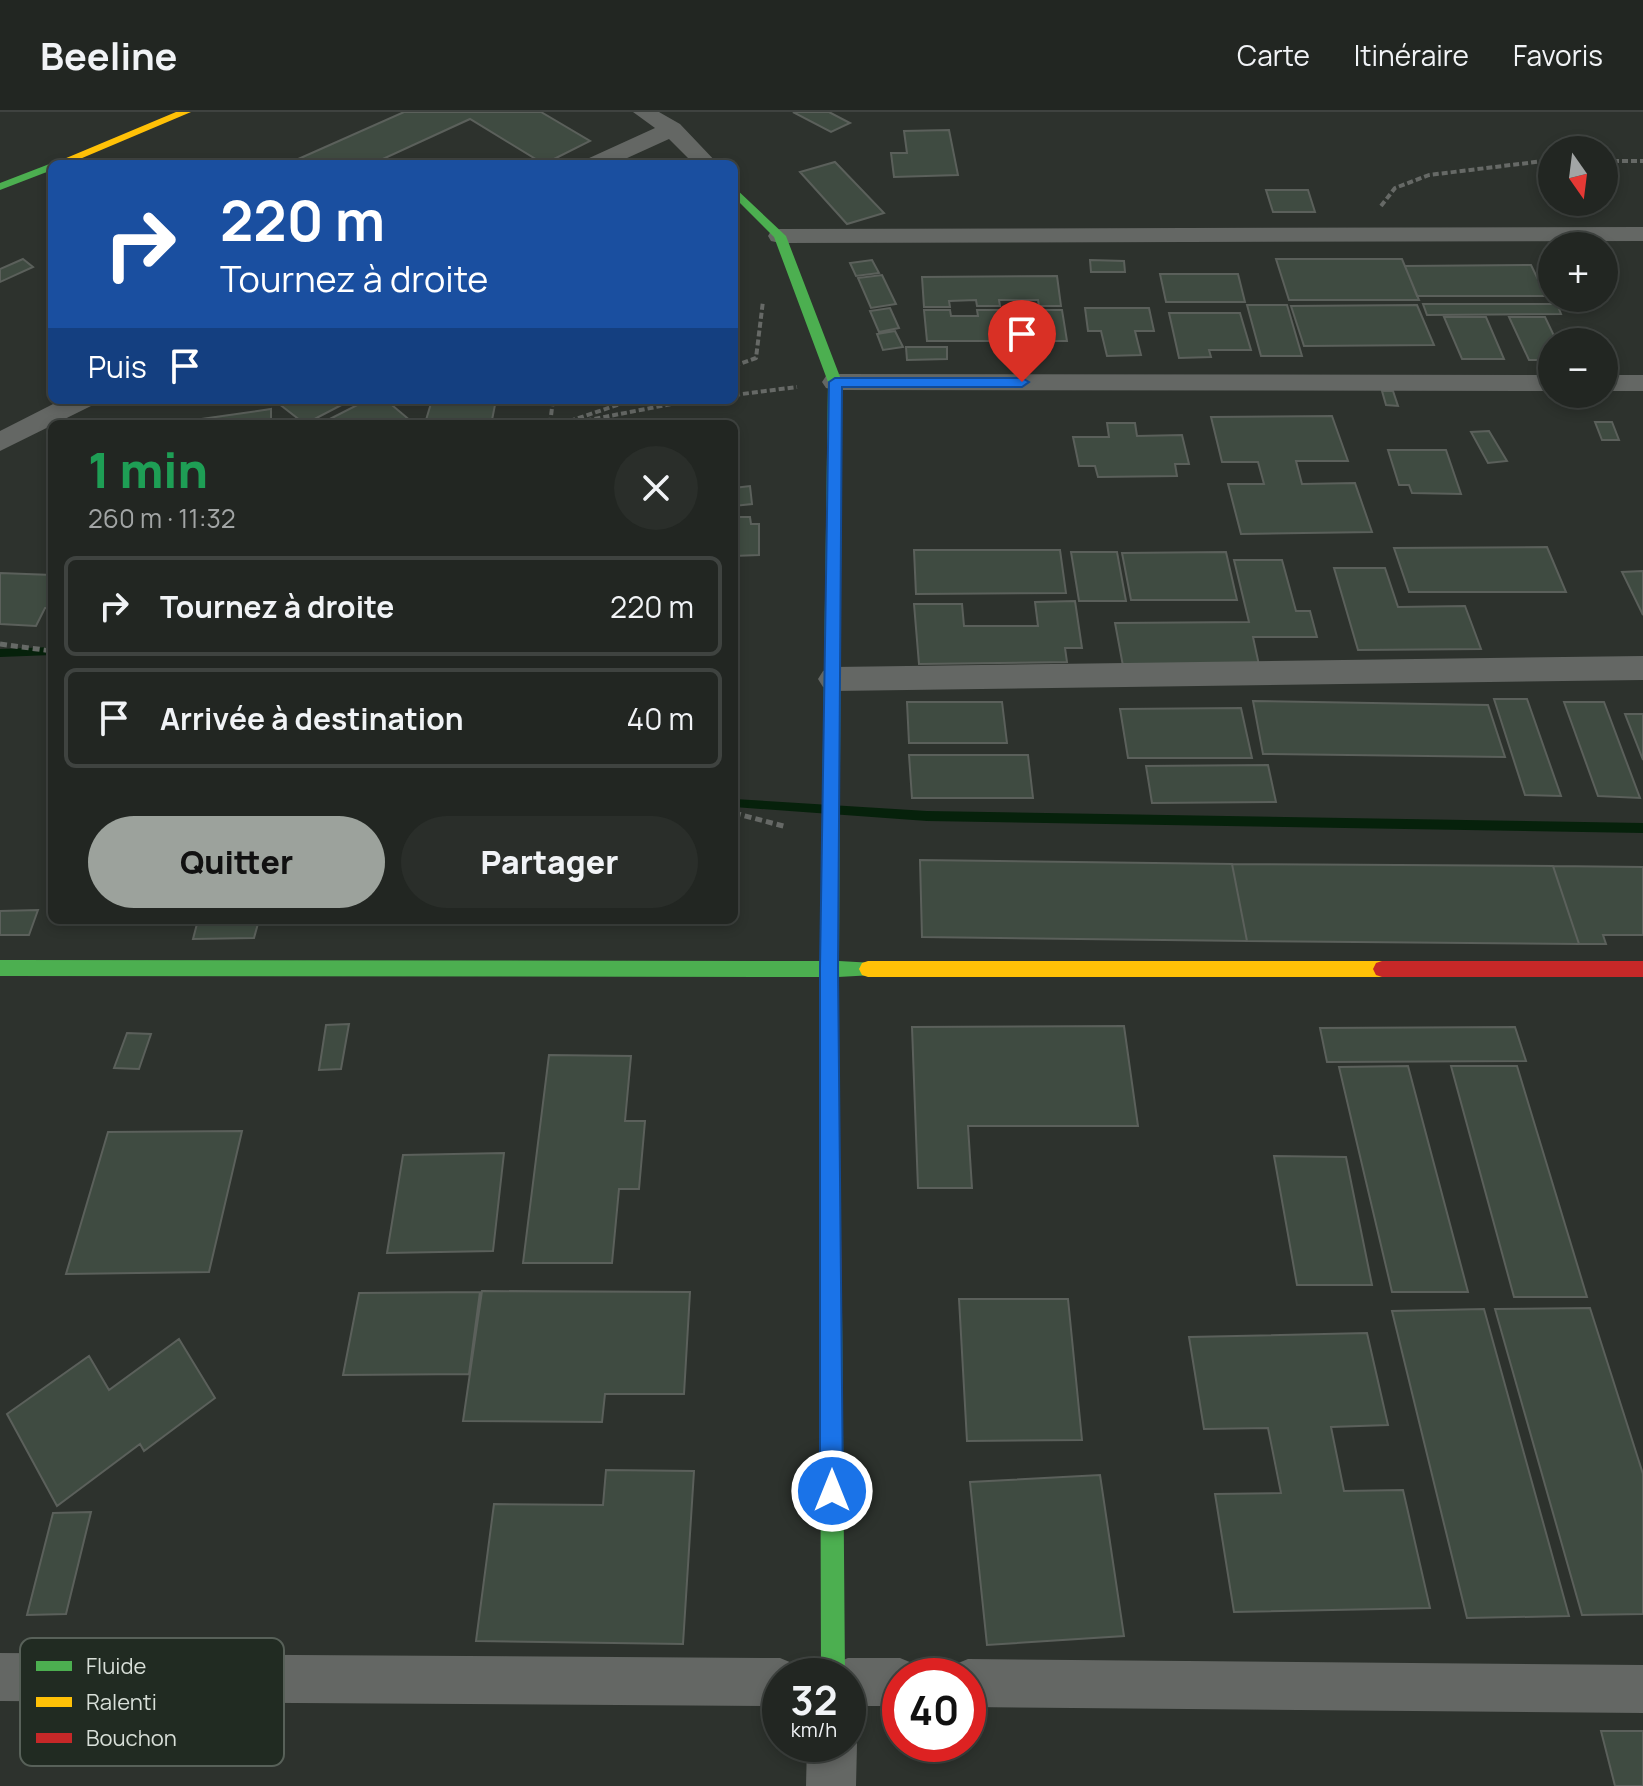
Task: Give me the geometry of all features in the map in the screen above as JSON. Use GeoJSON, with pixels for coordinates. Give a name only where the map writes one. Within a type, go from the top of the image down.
{"type":"FeatureCollection","features":[{"type":"Feature","properties":{"kind":"street"},"geometry":{"type":"LineString","coordinates":[[68,160],[186,112]]}},
{"type":"Feature","properties":{"kind":"street"},"geometry":{"type":"LineString","coordinates":[[644,112],[672,129],[703,160]]}},
{"type":"Feature","properties":{"kind":"street"},"geometry":{"type":"LineString","coordinates":[[604,160],[672,129]]}},
{"type":"Feature","properties":{"kind":"street"},"geometry":{"type":"LineString","coordinates":[[0,187],[48,168]]}},
{"type":"Feature","properties":{"kind":"street"},"geometry":{"type":"LineString","coordinates":[[738,194],[780,236],[835,382],[834,679],[829,838],[833,1658]]}},
{"type":"Feature","properties":{"kind":"street"},"geometry":{"type":"LineString","coordinates":[[780,236],[1643,234]]}},
{"type":"Feature","properties":{"kind":"street"},"geometry":{"type":"LineString","coordinates":[[835,382],[1538,383]]}},
{"type":"Feature","properties":{"kind":"street"},"geometry":{"type":"LineString","coordinates":[[1618,383],[1643,383]]}},
{"type":"Feature","properties":{"kind":"street"},"geometry":{"type":"LineString","coordinates":[[0,442],[74,404]]}},
{"type":"Feature","properties":{"kind":"street"},"geometry":{"type":"LineString","coordinates":[[834,679],[1643,668]]}},
{"type":"Feature","properties":{"kind":"street"},"geometry":{"type":"LineString","coordinates":[[0,968],[1643,969]]}},
{"type":"Feature","properties":{"kind":"street"},"geometry":{"type":"LineString","coordinates":[[0,1677],[20,1677]]}},
{"type":"Feature","properties":{"kind":"street"},"geometry":{"type":"LineString","coordinates":[[284,1679],[762,1682]]}},
{"type":"Feature","properties":{"kind":"street"},"geometry":{"type":"LineString","coordinates":[[986,1683],[1643,1689]]}},
{"type":"Feature","properties":{"kind":"street"},"geometry":{"type":"LineString","coordinates":[[831,1786],[832,1762]]}},
{"type":"Feature","properties":{"kind":"path"},"geometry":{"type":"LineString","coordinates":[[1618,161],[1643,161]]}},
{"type":"Feature","properties":{"kind":"path"},"geometry":{"type":"LineString","coordinates":[[1370,234],[1372,219],[1395,188],[1429,175],[1538,162]]}},
{"type":"Feature","properties":{"kind":"path"},"geometry":{"type":"LineString","coordinates":[[738,365],[756,358],[765,287]]}},
{"type":"Feature","properties":{"kind":"path"},"geometry":{"type":"LineString","coordinates":[[738,394],[835,382]]}},
{"type":"Feature","properties":{"kind":"path"},"geometry":{"type":"LineString","coordinates":[[573,420],[620,404]]}},
{"type":"Feature","properties":{"kind":"path"},"geometry":{"type":"LineString","coordinates":[[589,420],[671,404]]}},
{"type":"Feature","properties":{"kind":"path"},"geometry":{"type":"LineString","coordinates":[[0,644],[48,650]]}},
{"type":"Feature","properties":{"kind":"path"},"geometry":{"type":"LineString","coordinates":[[738,814],[829,838]]}},
{"type":"Feature","properties":{"kind":"building"},"geometry":{"type":"Polygon","coordinates":[[[404,112],[541,112],[590,141],[552,160],[537,160],[470,119],[381,160],[296,160],[404,112]]]}},
{"type":"Feature","properties":{"kind":"building"},"geometry":{"type":"Polygon","coordinates":[[[793,112],[829,112],[850,123],[831,132],[793,112]]]}},
{"type":"Feature","properties":{"kind":"building"},"geometry":{"type":"Polygon","coordinates":[[[949,130],[958,175],[894,177],[891,153],[907,153],[904,131],[949,130]]]}},
{"type":"Feature","properties":{"kind":"building"},"geometry":{"type":"Polygon","coordinates":[[[835,162],[884,213],[847,224],[800,172],[835,162]]]}},
{"type":"Feature","properties":{"kind":"building"},"geometry":{"type":"Polygon","coordinates":[[[1266,190],[1308,190],[1315,212],[1273,212],[1266,190]]]}},
{"type":"Feature","properties":{"kind":"building"},"geometry":{"type":"Polygon","coordinates":[[[23,259],[33,267],[0,282],[0,269],[23,259]]]}},
{"type":"Feature","properties":{"kind":"building"},"geometry":{"type":"Polygon","coordinates":[[[1276,259],[1402,259],[1419,300],[1289,300],[1276,259]]]}},
{"type":"Feature","properties":{"kind":"building"},"geometry":{"type":"Polygon","coordinates":[[[872,260],[879,273],[856,276],[850,263],[872,260]]]}},
{"type":"Feature","properties":{"kind":"building"},"geometry":{"type":"Polygon","coordinates":[[[1090,260],[1124,261],[1125,272],[1091,272],[1090,260]]]}},
{"type":"Feature","properties":{"kind":"building"},"geometry":{"type":"Polygon","coordinates":[[[1531,265],[1538,279],[1538,296],[1417,296],[1405,266],[1531,265]]]}},
{"type":"Feature","properties":{"kind":"building"},"geometry":{"type":"Polygon","coordinates":[[[1160,274],[1238,274],[1245,302],[1166,302],[1160,274]]]}},
{"type":"Feature","properties":{"kind":"building"},"geometry":{"type":"Polygon","coordinates":[[[882,275],[896,304],[871,308],[858,278],[882,275]]]}},
{"type":"Feature","properties":{"kind":"building"},"geometry":{"type":"Polygon","coordinates":[[[1057,276],[1061,306],[1039,306],[1038,300],[999,300],[1000,306],[977,306],[976,300],[949,301],[950,307],[924,307],[922,277],[1057,276]]]}},
{"type":"Feature","properties":{"kind":"building"},"geometry":{"type":"Polygon","coordinates":[[[1423,304],[1538,304],[1538,312],[1561,314],[1427,315],[1423,304]]]}},
{"type":"Feature","properties":{"kind":"building"},"geometry":{"type":"Polygon","coordinates":[[[1247,305],[1287,305],[1302,356],[1261,356],[1247,305]]]}},
{"type":"Feature","properties":{"kind":"building"},"geometry":{"type":"Polygon","coordinates":[[[1417,305],[1434,345],[1304,346],[1291,306],[1417,305]]]}},
{"type":"Feature","properties":{"kind":"building"},"geometry":{"type":"Polygon","coordinates":[[[890,308],[899,328],[879,332],[870,311],[890,308]]]}},
{"type":"Feature","properties":{"kind":"building"},"geometry":{"type":"Polygon","coordinates":[[[1085,308],[1149,308],[1154,331],[1135,331],[1141,355],[1107,356],[1101,331],[1088,331],[1085,308]]]}},
{"type":"Feature","properties":{"kind":"building"},"geometry":{"type":"Polygon","coordinates":[[[924,310],[950,310],[951,316],[978,316],[977,310],[1000,310],[1001,316],[1041,315],[1040,310],[1062,310],[1067,341],[927,341],[924,310]]]}},
{"type":"Feature","properties":{"kind":"building"},"geometry":{"type":"Polygon","coordinates":[[[1169,313],[1240,313],[1251,350],[1209,350],[1211,357],[1179,358],[1169,313]]]}},
{"type":"Feature","properties":{"kind":"building"},"geometry":{"type":"Polygon","coordinates":[[[1444,317],[1486,317],[1504,359],[1462,359],[1444,317]]]}},
{"type":"Feature","properties":{"kind":"building"},"geometry":{"type":"Polygon","coordinates":[[[1509,317],[1545,317],[1550,328],[1538,328],[1538,360],[1529,360],[1509,317]]]}},
{"type":"Feature","properties":{"kind":"building"},"geometry":{"type":"Polygon","coordinates":[[[895,331],[903,347],[883,350],[877,334],[895,331]]]}},
{"type":"Feature","properties":{"kind":"building"},"geometry":{"type":"Polygon","coordinates":[[[906,347],[947,347],[947,359],[907,360],[906,347]]]}},
{"type":"Feature","properties":{"kind":"building"},"geometry":{"type":"Polygon","coordinates":[[[1382,391],[1393,391],[1398,406],[1386,405],[1382,391]]]}},
{"type":"Feature","properties":{"kind":"building"},"geometry":{"type":"Polygon","coordinates":[[[279,404],[343,404],[313,420],[300,420],[279,404]]]}},
{"type":"Feature","properties":{"kind":"building"},"geometry":{"type":"Polygon","coordinates":[[[359,404],[391,404],[410,420],[328,420],[359,404]]]}},
{"type":"Feature","properties":{"kind":"building"},"geometry":{"type":"Polygon","coordinates":[[[431,404],[495,404],[492,420],[426,420],[431,404]]]}},
{"type":"Feature","properties":{"kind":"building"},"geometry":{"type":"Polygon","coordinates":[[[271,409],[271,420],[194,420],[271,409]]]}},
{"type":"Feature","properties":{"kind":"building"},"geometry":{"type":"Polygon","coordinates":[[[1332,416],[1348,461],[1296,461],[1302,484],[1355,483],[1372,532],[1241,534],[1228,484],[1264,484],[1258,462],[1222,462],[1211,417],[1332,416]]]}},
{"type":"Feature","properties":{"kind":"building"},"geometry":{"type":"Polygon","coordinates":[[[1595,422],[1612,422],[1619,440],[1602,440],[1595,422]]]}},
{"type":"Feature","properties":{"kind":"building"},"geometry":{"type":"Polygon","coordinates":[[[1107,423],[1135,423],[1137,436],[1182,435],[1189,464],[1175,464],[1177,476],[1098,477],[1095,466],[1079,466],[1073,437],[1109,437],[1107,423]]]}},
{"type":"Feature","properties":{"kind":"building"},"geometry":{"type":"Polygon","coordinates":[[[1489,431],[1507,461],[1488,463],[1471,432],[1489,431]]]}},
{"type":"Feature","properties":{"kind":"building"},"geometry":{"type":"Polygon","coordinates":[[[1388,450],[1446,450],[1461,494],[1412,493],[1409,485],[1399,485],[1388,450]]]}},
{"type":"Feature","properties":{"kind":"building"},"geometry":{"type":"Polygon","coordinates":[[[750,486],[752,504],[738,506],[738,488],[750,486]]]}},
{"type":"Feature","properties":{"kind":"building"},"geometry":{"type":"Polygon","coordinates":[[[738,517],[750,517],[751,524],[759,524],[759,555],[738,556],[738,517]]]}},
{"type":"Feature","properties":{"kind":"building"},"geometry":{"type":"Polygon","coordinates":[[[1547,547],[1566,592],[1409,592],[1394,548],[1547,547]]]}},
{"type":"Feature","properties":{"kind":"building"},"geometry":{"type":"Polygon","coordinates":[[[914,550],[1060,550],[1066,593],[916,594],[914,550]]]}},
{"type":"Feature","properties":{"kind":"building"},"geometry":{"type":"Polygon","coordinates":[[[1071,552],[1117,552],[1126,601],[1079,601],[1071,552]]]}},
{"type":"Feature","properties":{"kind":"building"},"geometry":{"type":"Polygon","coordinates":[[[1226,552],[1237,600],[1131,600],[1122,553],[1226,552]]]}},
{"type":"Feature","properties":{"kind":"building"},"geometry":{"type":"Polygon","coordinates":[[[1234,560],[1282,560],[1296,611],[1310,611],[1317,637],[1253,637],[1259,665],[1123,666],[1115,623],[1249,622],[1234,560]]]}},
{"type":"Feature","properties":{"kind":"building"},"geometry":{"type":"Polygon","coordinates":[[[1334,568],[1385,568],[1398,607],[1465,606],[1481,649],[1358,650],[1334,568]]]}},
{"type":"Feature","properties":{"kind":"building"},"geometry":{"type":"Polygon","coordinates":[[[1643,571],[1643,615],[1622,572],[1643,571]]]}},
{"type":"Feature","properties":{"kind":"building"},"geometry":{"type":"Polygon","coordinates":[[[0,573],[48,575],[48,608],[45,608],[36,626],[0,624],[0,573]]]}},
{"type":"Feature","properties":{"kind":"building"},"geometry":{"type":"Polygon","coordinates":[[[1075,601],[1082,648],[1065,648],[1067,662],[919,664],[914,604],[962,604],[964,626],[1038,626],[1035,602],[1075,601]]]}},
{"type":"Feature","properties":{"kind":"building"},"geometry":{"type":"Polygon","coordinates":[[[1494,699],[1527,699],[1561,796],[1525,795],[1494,699]]]}},
{"type":"Feature","properties":{"kind":"building"},"geometry":{"type":"Polygon","coordinates":[[[1253,701],[1488,705],[1505,757],[1263,754],[1253,701]]]}},
{"type":"Feature","properties":{"kind":"building"},"geometry":{"type":"Polygon","coordinates":[[[907,702],[1002,702],[1007,743],[909,743],[907,702]]]}},
{"type":"Feature","properties":{"kind":"building"},"geometry":{"type":"Polygon","coordinates":[[[1564,702],[1604,702],[1640,798],[1598,796],[1564,702]]]}},
{"type":"Feature","properties":{"kind":"building"},"geometry":{"type":"Polygon","coordinates":[[[1241,708],[1252,758],[1128,758],[1120,709],[1241,708]]]}},
{"type":"Feature","properties":{"kind":"building"},"geometry":{"type":"Polygon","coordinates":[[[1625,714],[1643,714],[1643,760],[1625,714]]]}},
{"type":"Feature","properties":{"kind":"building"},"geometry":{"type":"Polygon","coordinates":[[[909,755],[1028,755],[1033,798],[912,798],[909,755]]]}},
{"type":"Feature","properties":{"kind":"building"},"geometry":{"type":"Polygon","coordinates":[[[1268,765],[1276,802],[1152,803],[1146,766],[1268,765]]]}},
{"type":"Feature","properties":{"kind":"building"},"geometry":{"type":"Polygon","coordinates":[[[920,860],[1232,864],[1247,941],[922,937],[920,860]]]}},
{"type":"Feature","properties":{"kind":"building"},"geometry":{"type":"Polygon","coordinates":[[[1232,864],[1553,866],[1579,944],[1247,941],[1232,864]]]}},
{"type":"Feature","properties":{"kind":"building"},"geometry":{"type":"Polygon","coordinates":[[[1553,866],[1643,867],[1643,935],[1603,935],[1606,944],[1579,944],[1553,866]]]}},
{"type":"Feature","properties":{"kind":"building"},"geometry":{"type":"Polygon","coordinates":[[[38,910],[29,935],[0,935],[0,911],[38,910]]]}},
{"type":"Feature","properties":{"kind":"building"},"geometry":{"type":"Polygon","coordinates":[[[197,924],[258,924],[254,938],[193,939],[197,924]]]}},
{"type":"Feature","properties":{"kind":"building"},"geometry":{"type":"Polygon","coordinates":[[[349,1024],[341,1069],[319,1070],[326,1025],[349,1024]]]}},
{"type":"Feature","properties":{"kind":"building"},"geometry":{"type":"Polygon","coordinates":[[[1124,1026],[1138,1126],[968,1126],[972,1188],[918,1188],[912,1027],[1124,1026]]]}},
{"type":"Feature","properties":{"kind":"building"},"geometry":{"type":"Polygon","coordinates":[[[1515,1027],[1526,1061],[1327,1062],[1320,1028],[1515,1027]]]}},
{"type":"Feature","properties":{"kind":"building"},"geometry":{"type":"Polygon","coordinates":[[[127,1033],[151,1034],[139,1069],[114,1068],[127,1033]]]}},
{"type":"Feature","properties":{"kind":"building"},"geometry":{"type":"Polygon","coordinates":[[[549,1055],[631,1056],[625,1121],[645,1121],[639,1189],[619,1189],[612,1263],[523,1263],[549,1055]]]}},
{"type":"Feature","properties":{"kind":"building"},"geometry":{"type":"Polygon","coordinates":[[[1408,1066],[1468,1292],[1392,1292],[1339,1067],[1408,1066]]]}},
{"type":"Feature","properties":{"kind":"building"},"geometry":{"type":"Polygon","coordinates":[[[1451,1066],[1517,1066],[1587,1297],[1514,1297],[1451,1066]]]}},
{"type":"Feature","properties":{"kind":"building"},"geometry":{"type":"Polygon","coordinates":[[[242,1131],[209,1272],[66,1274],[108,1132],[242,1131]]]}},
{"type":"Feature","properties":{"kind":"building"},"geometry":{"type":"Polygon","coordinates":[[[504,1153],[493,1251],[387,1253],[403,1155],[504,1153]]]}},
{"type":"Feature","properties":{"kind":"building"},"geometry":{"type":"Polygon","coordinates":[[[1274,1156],[1346,1157],[1372,1285],[1297,1285],[1274,1156]]]}},
{"type":"Feature","properties":{"kind":"building"},"geometry":{"type":"Polygon","coordinates":[[[482,1291],[690,1292],[684,1394],[605,1394],[602,1422],[463,1421],[482,1291]]]}},
{"type":"Feature","properties":{"kind":"building"},"geometry":{"type":"Polygon","coordinates":[[[480,1292],[469,1374],[343,1375],[359,1293],[480,1292]]]}},
{"type":"Feature","properties":{"kind":"building"},"geometry":{"type":"Polygon","coordinates":[[[959,1299],[1068,1299],[1082,1440],[967,1441],[959,1299]]]}},
{"type":"Feature","properties":{"kind":"building"},"geometry":{"type":"Polygon","coordinates":[[[1590,1308],[1643,1474],[1643,1614],[1582,1615],[1495,1309],[1590,1308]]]}},
{"type":"Feature","properties":{"kind":"building"},"geometry":{"type":"Polygon","coordinates":[[[1484,1309],[1569,1616],[1467,1618],[1392,1311],[1484,1309]]]}},
{"type":"Feature","properties":{"kind":"building"},"geometry":{"type":"Polygon","coordinates":[[[1367,1333],[1388,1425],[1331,1427],[1344,1491],[1403,1490],[1430,1608],[1234,1612],[1215,1494],[1281,1493],[1268,1428],[1204,1429],[1189,1337],[1367,1333]]]}},
{"type":"Feature","properties":{"kind":"building"},"geometry":{"type":"Polygon","coordinates":[[[179,1339],[215,1398],[144,1451],[140,1444],[57,1506],[7,1414],[89,1356],[109,1390],[179,1339]]]}},
{"type":"Feature","properties":{"kind":"building"},"geometry":{"type":"Polygon","coordinates":[[[606,1470],[694,1471],[683,1644],[476,1641],[494,1504],[603,1505],[606,1470]]]}},
{"type":"Feature","properties":{"kind":"building"},"geometry":{"type":"Polygon","coordinates":[[[1100,1475],[1124,1636],[987,1645],[970,1482],[1100,1475]]]}},
{"type":"Feature","properties":{"kind":"building"},"geometry":{"type":"Polygon","coordinates":[[[91,1512],[66,1614],[27,1615],[53,1513],[91,1512]]]}},
{"type":"Feature","properties":{"kind":"building"},"geometry":{"type":"Polygon","coordinates":[[[1601,1731],[1643,1731],[1643,1786],[1615,1786],[1601,1731]]]}},
{"type":"Feature","properties":{"kind":"waterway"},"geometry":{"type":"LineString","coordinates":[[0,653],[48,651]]}},
{"type":"Feature","properties":{"kind":"waterway"},"geometry":{"type":"LineString","coordinates":[[738,803],[927,816],[1643,828]]}},
{"type":"Feature","properties":{"kind":"traffic: fast"},"geometry":{"type":"LineString","coordinates":[[0,187],[48,168]]}},
{"type":"Feature","properties":{"kind":"traffic: fast"},"geometry":{"type":"LineString","coordinates":[[738,194],[780,236],[835,382],[829,1012]]}},
{"type":"Feature","properties":{"kind":"traffic: fast"},"geometry":{"type":"LineString","coordinates":[[0,968],[868,969]]}},
{"type":"Feature","properties":{"kind":"traffic: fast"},"geometry":{"type":"LineString","coordinates":[[831,1312],[833,1658]]}},
{"type":"Feature","properties":{"kind":"traffic: slow"},"geometry":{"type":"LineString","coordinates":[[68,160],[186,112]]}},
{"type":"Feature","properties":{"kind":"traffic: slow"},"geometry":{"type":"LineString","coordinates":[[868,969],[1382,969]]}},
{"type":"Feature","properties":{"kind":"traffic: jam"},"geometry":{"type":"LineString","coordinates":[[1382,969],[1643,969]]}},
{"type":"Feature","properties":{"kind":"traffic: jam"},"geometry":{"type":"LineString","coordinates":[[829,1012],[831,1312]]}},
{"type":"Feature","properties":{"kind":"route"},"geometry":{"type":"LineString","coordinates":[[832,1491],[829,838],[834,679],[835,382],[1022,382]]}}]}
